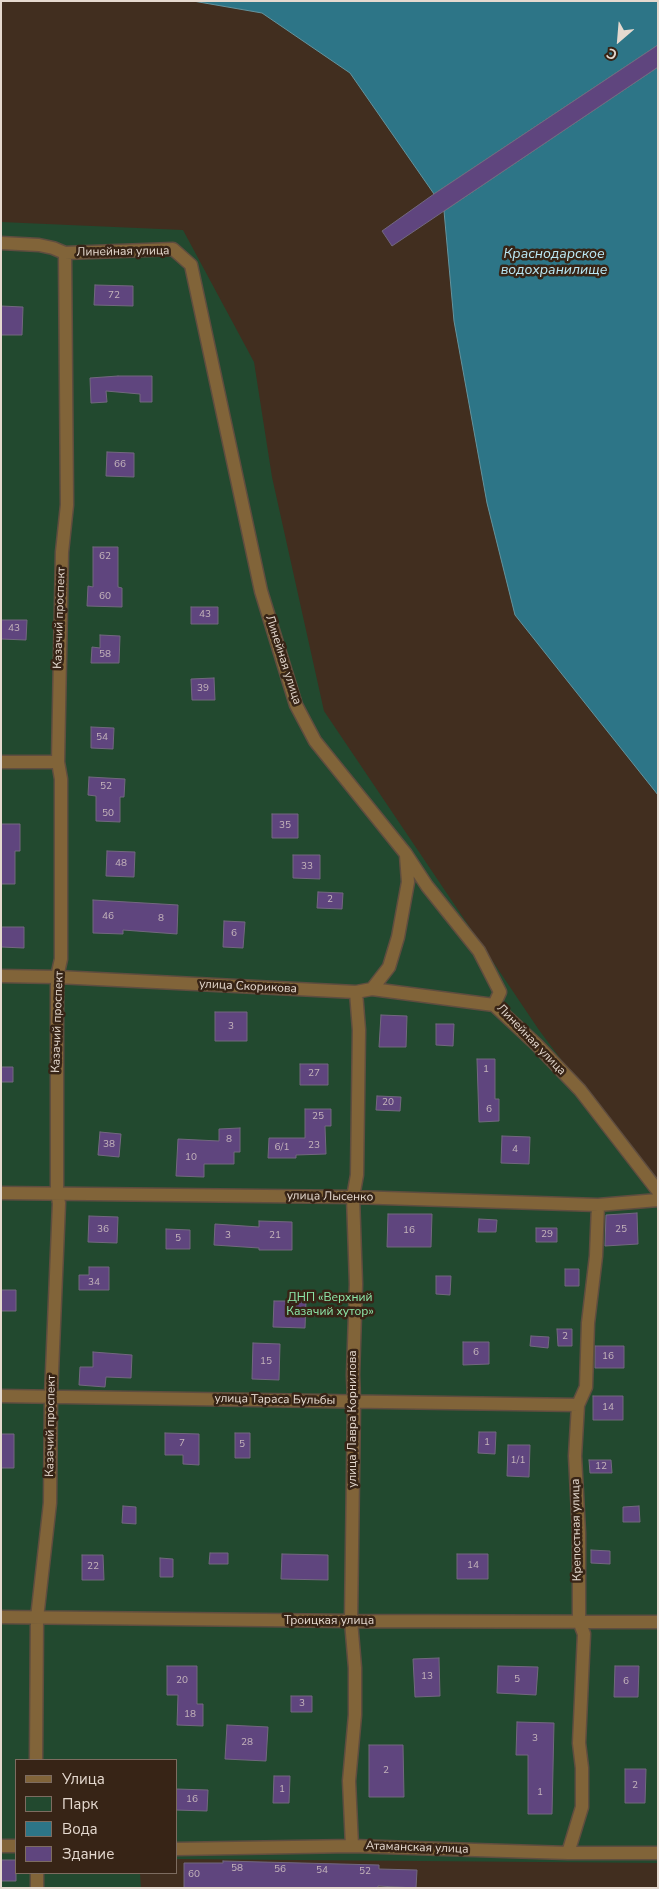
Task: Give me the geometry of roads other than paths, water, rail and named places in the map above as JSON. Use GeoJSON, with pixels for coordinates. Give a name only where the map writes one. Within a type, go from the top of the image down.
{"type":"FeatureCollection","features":[{"type":"Feature","properties":{"kind":"street","name":"Линейная улица"},"geometry":{"type":"LineString","coordinates":[[1,243],[39,245],[65,253],[173,249],[191,265],[261,591],[296,705],[315,741],[406,854],[427,886],[479,951],[500,992],[494,1005],[537,1045],[580,1090],[658,1191]]}},
{"type":"Feature","properties":{"kind":"street","name":"Казачий проспект"},"geometry":{"type":"LineString","coordinates":[[36,1759],[37,1618],[50,1503],[51,1396],[59,1203],[56,1194],[57,977],[61,959],[61,779],[58,762],[62,552],[67,505],[65,253]]}},
{"type":"Feature","properties":{"kind":"street"},"geometry":{"type":"LineString","coordinates":[[1,762],[58,762]]}},
{"type":"Feature","properties":{"kind":"street"},"geometry":{"type":"LineString","coordinates":[[372,989],[389,967],[398,936],[408,882],[406,854]]}},
{"type":"Feature","properties":{"kind":"street","name":"улица Скорикова"},"geometry":{"type":"LineString","coordinates":[[1,976],[57,977],[356,992],[372,989],[494,1005]]}},
{"type":"Feature","properties":{"kind":"street","name":"улица Лавра Корнилова"},"geometry":{"type":"LineString","coordinates":[[352,1846],[349,1781],[355,1715],[355,1668],[351,1621],[354,1402],[352,1375],[356,1284],[353,1197],[357,1175],[359,1030],[356,992]]}},
{"type":"Feature","properties":{"kind":"street","name":"улица Лысенко"},"geometry":{"type":"LineString","coordinates":[[1,1192],[353,1197],[598,1205],[658,1200]]}},
{"type":"Feature","properties":{"kind":"street","name":"Крепостная улица"},"geometry":{"type":"LineString","coordinates":[[568,1853],[582,1807],[580,1743],[584,1634],[579,1621],[575,1456],[578,1405],[586,1388],[588,1323],[596,1256],[598,1205]]}},
{"type":"Feature","properties":{"kind":"street","name":"улица Тараса Бульбы"},"geometry":{"type":"LineString","coordinates":[[1,1396],[578,1405]]}},
{"type":"Feature","properties":{"kind":"street","name":"Троицкая улица"},"geometry":{"type":"LineString","coordinates":[[1,1617],[658,1622]]}},
{"type":"Feature","properties":{"kind":"street"},"geometry":{"type":"LineString","coordinates":[[1,1846],[15,1846]]}},
{"type":"Feature","properties":{"kind":"street","name":"Атаманская улица"},"geometry":{"type":"LineString","coordinates":[[178,1849],[352,1846],[568,1853],[658,1853]]}},
{"type":"Feature","properties":{"kind":"street"},"geometry":{"type":"LineString","coordinates":[[36,1888],[37,1874]]}},
{"type":"Feature","properties":{"kind":"water"},"geometry":{"type":"Polygon","coordinates":[[[193,1],[658,1],[658,45],[434,194],[350,73],[262,13],[193,1]]]}},
{"type":"Feature","properties":{"kind":"water","name":"Краснодарское водохранилище"},"geometry":{"type":"Polygon","coordinates":[[[658,67],[658,795],[515,615],[487,503],[454,321],[444,211],[658,67]]]}},
{"type":"Feature","properties":{"kind":"park label","name":"ДНП «Верхний Казачий хутор»"},"geometry":{"type":"Point","coordinates":[330,1305]}}]}
